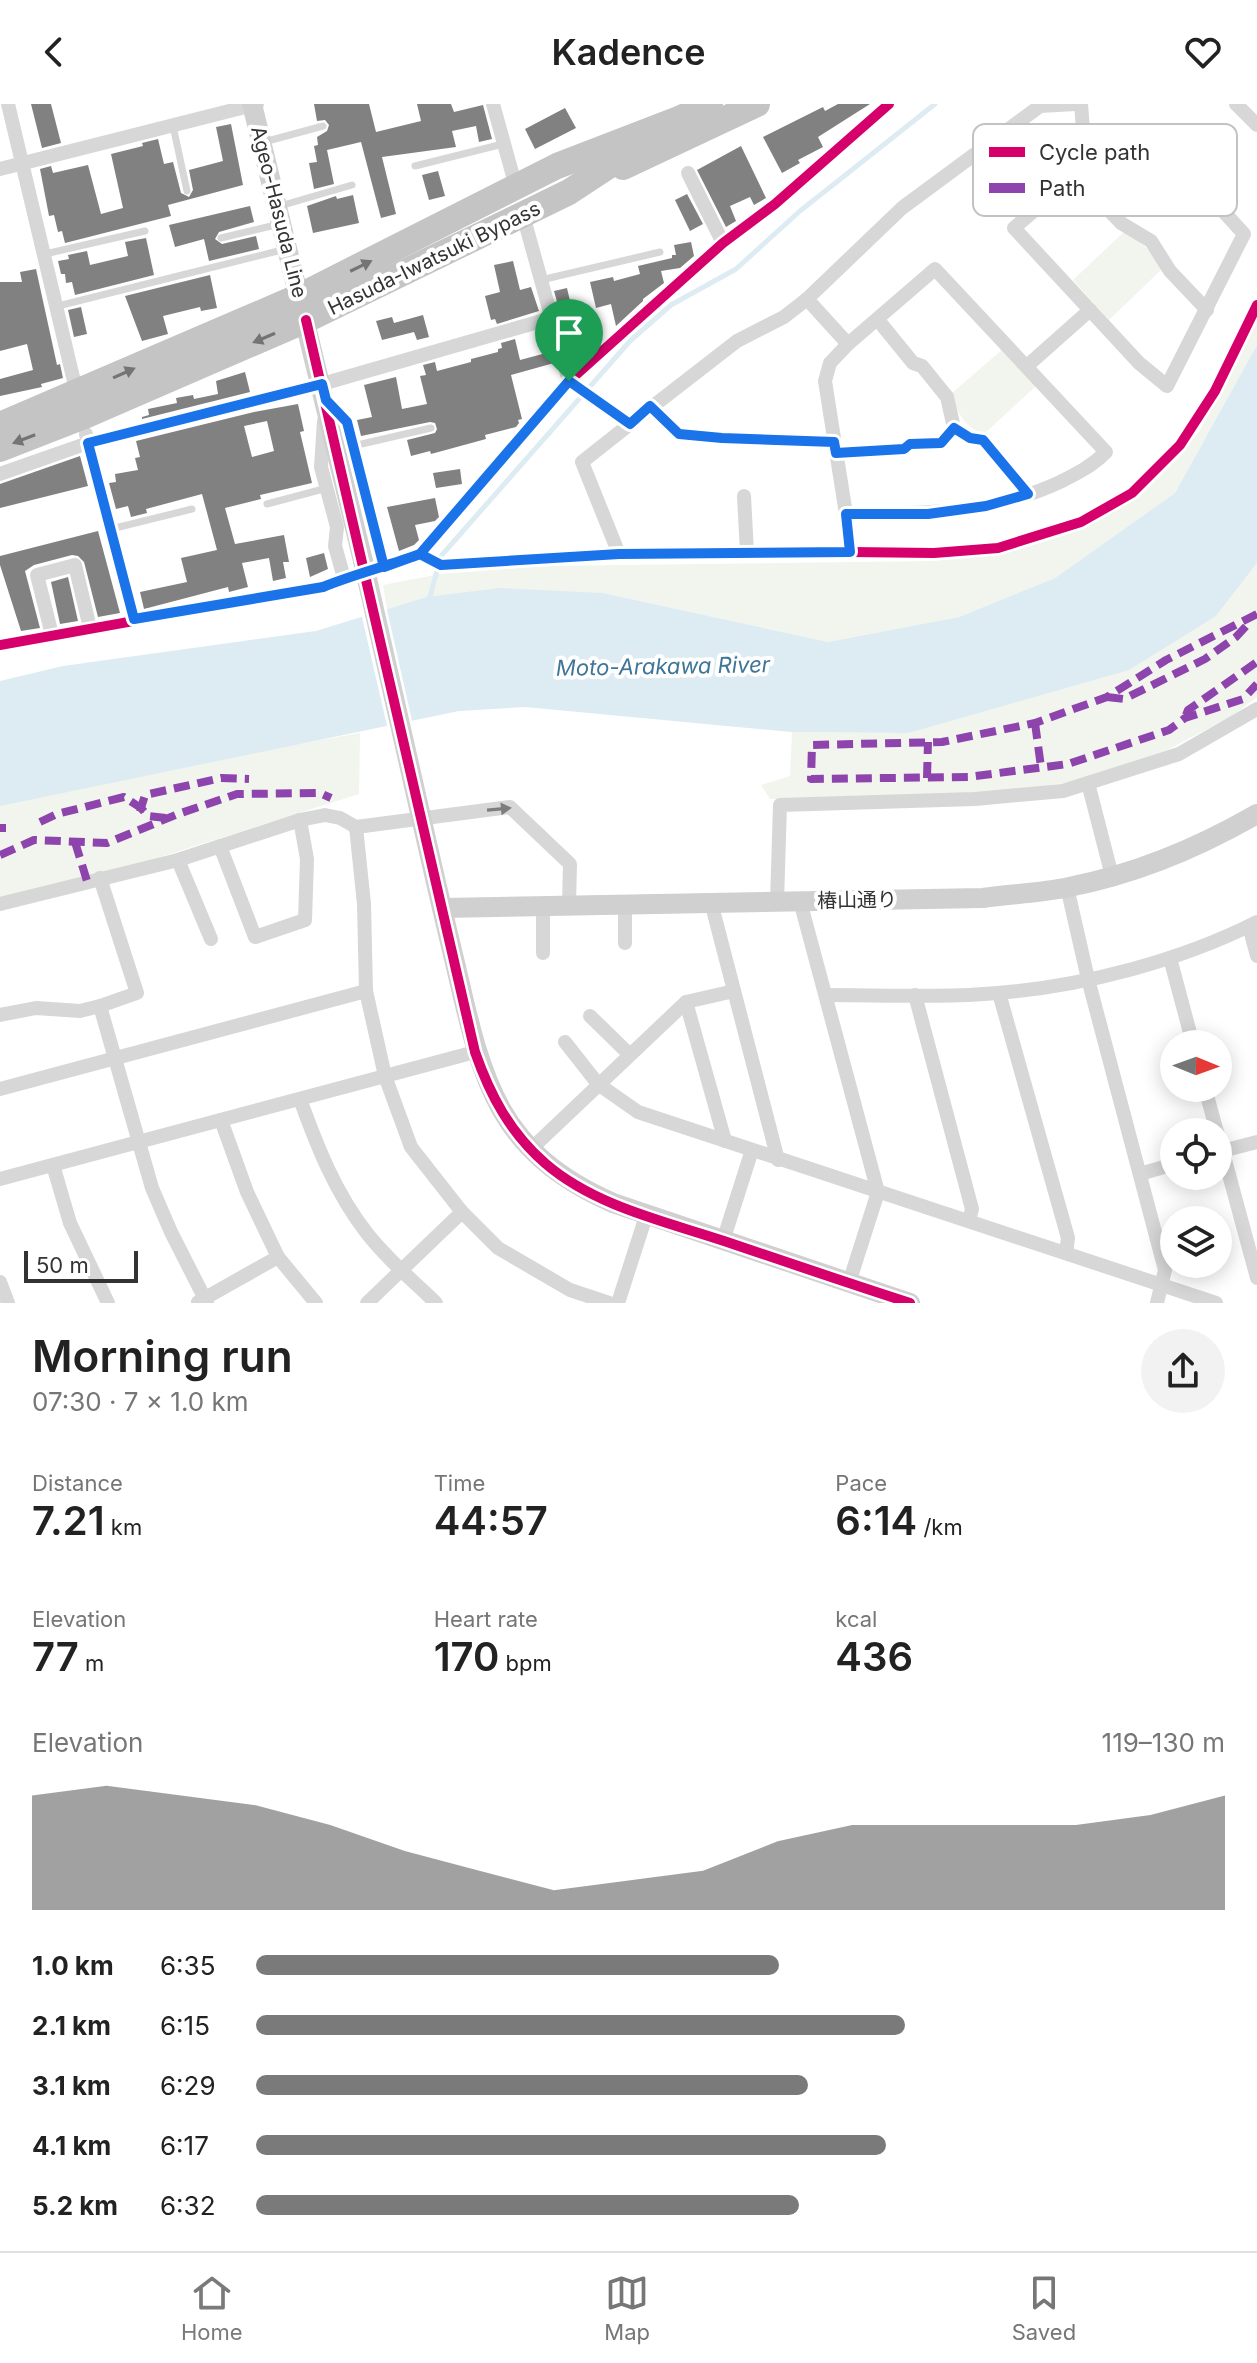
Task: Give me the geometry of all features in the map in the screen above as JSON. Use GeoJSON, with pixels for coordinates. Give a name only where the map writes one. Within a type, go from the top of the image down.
{"type":"FeatureCollection","features":[{"type":"Feature","properties":{"kind":"highway","name":"Hasuda-Iwatsuki Bypass"},"geometry":{"type":"LineString","coordinates":[[303,308],[557,166],[675,112],[710,104]]}},
{"type":"Feature","properties":{"kind":"highway"},"geometry":{"type":"LineString","coordinates":[[569,192],[757,104]]}},
{"type":"Feature","properties":{"kind":"highway","name":"Hasuda-Iwatsuki Bypass"},"geometry":{"type":"LineString","coordinates":[[0,449],[79,405],[523,215],[569,192],[675,112]]}},
{"type":"Feature","properties":{"kind":"highway","name":"Hasuda-Iwatsuki Bypass"},"geometry":{"type":"LineString","coordinates":[[0,425],[79,405]]}},
{"type":"Feature","properties":{"kind":"street"},"geometry":{"type":"LineString","coordinates":[[8,104],[88,443],[134,619]]}},
{"type":"Feature","properties":{"kind":"street"},"geometry":{"type":"LineString","coordinates":[[0,169],[254,104]]}},
{"type":"Feature","properties":{"kind":"street","name":"Ageo-Hasuda Line"},"geometry":{"type":"LineString","coordinates":[[254,104],[324,392],[475,1052],[496,1102],[509,1125],[530,1150],[580,1187],[646,1216],[896,1301]]}},
{"type":"Feature","properties":{"kind":"street"},"geometry":{"type":"LineString","coordinates":[[493,104],[516,187]]}},
{"type":"Feature","properties":{"kind":"street"},"geometry":{"type":"LineString","coordinates":[[0,645],[323,587],[420,554],[569,381],[723,243],[775,204],[889,104]]}},
{"type":"Feature","properties":{"kind":"street"},"geometry":{"type":"LineString","coordinates":[[1016,124],[1040,106],[1075,104]]}},
{"type":"Feature","properties":{"kind":"street"},"geometry":{"type":"LineString","coordinates":[[1236,104],[1257,125]]}},
{"type":"Feature","properties":{"kind":"street"},"geometry":{"type":"LineString","coordinates":[[619,554],[582,462],[737,341],[784,317],[807,299],[902,208],[973,156]]}},
{"type":"Feature","properties":{"kind":"street"},"geometry":{"type":"LineString","coordinates":[[688,173],[723,243]]}},
{"type":"Feature","properties":{"kind":"street"},"geometry":{"type":"LineString","coordinates":[[523,215],[569,381],[630,424]]}},
{"type":"Feature","properties":{"kind":"street"},"geometry":{"type":"LineString","coordinates":[[1028,216],[1014,228],[1139,363],[1167,386],[1244,234],[1228,216]]}},
{"type":"Feature","properties":{"kind":"street"},"geometry":{"type":"LineString","coordinates":[[1116,216],[1121,223],[1151,241],[1170,271],[1207,310]]}},
{"type":"Feature","properties":{"kind":"street"},"geometry":{"type":"LineString","coordinates":[[420,554],[441,565],[619,554],[850,552],[825,381],[830,363],[935,269],[1106,452],[1093,466],[1028,494],[986,506],[928,514],[846,514]]}},
{"type":"Feature","properties":{"kind":"street"},"geometry":{"type":"LineString","coordinates":[[807,299],[848,344]]}},
{"type":"Feature","properties":{"kind":"street"},"geometry":{"type":"LineString","coordinates":[[1027,366],[1090,310]]}},
{"type":"Feature","properties":{"kind":"street"},"geometry":{"type":"LineString","coordinates":[[0,474],[88,443],[324,392],[552,318]]}},
{"type":"Feature","properties":{"kind":"street"},"geometry":{"type":"LineString","coordinates":[[878,320],[913,363],[922,366],[947,397],[954,428],[970,438],[983,440],[1028,494]]}},
{"type":"Feature","properties":{"kind":"street"},"geometry":{"type":"LineString","coordinates":[[324,392],[347,422],[384,567]]}},
{"type":"Feature","properties":{"kind":"street"},"geometry":{"type":"LineString","coordinates":[[324,392],[321,467],[337,527],[335,546],[344,578]]}},
{"type":"Feature","properties":{"kind":"street"},"geometry":{"type":"LineString","coordinates":[[650,406],[679,434],[835,448],[904,449],[910,444],[941,443],[954,428]]}},
{"type":"Feature","properties":{"kind":"street"},"geometry":{"type":"LineString","coordinates":[[744,496],[747,553]]}},
{"type":"Feature","properties":{"kind":"street"},"geometry":{"type":"LineString","coordinates":[[52,635],[37,575],[75,565],[90,628]]}},
{"type":"Feature","properties":{"kind":"street"},"geometry":{"type":"LineString","coordinates":[[777,902],[780,805],[975,799],[1063,791],[1179,754],[1257,709]]}},
{"type":"Feature","properties":{"kind":"street"},"geometry":{"type":"LineString","coordinates":[[1088,783],[1112,876]]}},
{"type":"Feature","properties":{"kind":"street"},"geometry":{"type":"LineString","coordinates":[[0,904],[178,860],[300,820],[325,815],[340,818],[356,827],[510,807],[570,864],[569,904]]}},
{"type":"Feature","properties":{"kind":"street","name":"椿山通り"},"geometry":{"type":"LineString","coordinates":[[442,908],[983,898],[1067,887],[1152,865],[1257,814]]}},
{"type":"Feature","properties":{"kind":"street"},"geometry":{"type":"LineString","coordinates":[[220,846],[255,937],[305,920],[307,859],[300,820]]}},
{"type":"Feature","properties":{"kind":"street"},"geometry":{"type":"LineString","coordinates":[[356,827],[364,904],[366,991],[385,1076],[411,1147],[462,1212],[498,1248],[570,1290],[609,1303]]}},
{"type":"Feature","properties":{"kind":"street"},"geometry":{"type":"LineString","coordinates":[[178,860],[211,939]]}},
{"type":"Feature","properties":{"kind":"street"},"geometry":{"type":"LineString","coordinates":[[0,1015],[36,1008],[80,1011],[137,993],[100,878]]}},
{"type":"Feature","properties":{"kind":"street"},"geometry":{"type":"LineString","coordinates":[[1067,887],[1088,979],[1165,1270],[1157,1303]]}},
{"type":"Feature","properties":{"kind":"street"},"geometry":{"type":"LineString","coordinates":[[800,901],[878,1192],[849,1283]]}},
{"type":"Feature","properties":{"kind":"street"},"geometry":{"type":"LineString","coordinates":[[711,902],[778,1160]]}},
{"type":"Feature","properties":{"kind":"street"},"geometry":{"type":"LineString","coordinates":[[625,903],[625,943]]}},
{"type":"Feature","properties":{"kind":"street"},"geometry":{"type":"LineString","coordinates":[[543,905],[543,953]]}},
{"type":"Feature","properties":{"kind":"street"},"geometry":{"type":"LineString","coordinates":[[826,995],[999,993],[1088,979],[1170,958],[1253,924],[1257,956]]}},
{"type":"Feature","properties":{"kind":"street"},"geometry":{"type":"LineString","coordinates":[[1170,958],[1189,1030]]}},
{"type":"Feature","properties":{"kind":"street"},"geometry":{"type":"LineString","coordinates":[[0,1089],[366,991]]}},
{"type":"Feature","properties":{"kind":"street"},"geometry":{"type":"LineString","coordinates":[[530,1150],[686,1002],[734,991]]}},
{"type":"Feature","properties":{"kind":"street"},"geometry":{"type":"LineString","coordinates":[[999,993],[1068,1238],[1066,1253]]}},
{"type":"Feature","properties":{"kind":"street"},"geometry":{"type":"LineString","coordinates":[[915,995],[972,1209],[969,1220]]}},
{"type":"Feature","properties":{"kind":"street"},"geometry":{"type":"LineString","coordinates":[[686,1002],[725,1141]]}},
{"type":"Feature","properties":{"kind":"street"},"geometry":{"type":"LineString","coordinates":[[100,1006],[152,1188],[202,1302],[278,1257]]}},
{"type":"Feature","properties":{"kind":"street"},"geometry":{"type":"LineString","coordinates":[[590,1016],[629,1054]]}},
{"type":"Feature","properties":{"kind":"street"},"geometry":{"type":"LineString","coordinates":[[565,1042],[598,1084],[638,1112],[1216,1303]]}},
{"type":"Feature","properties":{"kind":"street"},"geometry":{"type":"LineString","coordinates":[[0,1179],[475,1052]]}},
{"type":"Feature","properties":{"kind":"street"},"geometry":{"type":"LineString","coordinates":[[300,1099],[319,1151],[339,1192],[367,1234],[436,1303]]}},
{"type":"Feature","properties":{"kind":"street"},"geometry":{"type":"LineString","coordinates":[[221,1120],[247,1192],[278,1257],[316,1303]]}},
{"type":"Feature","properties":{"kind":"street"},"geometry":{"type":"LineString","coordinates":[[1232,1149],[1257,1142]]}},
{"type":"Feature","properties":{"kind":"street"},"geometry":{"type":"LineString","coordinates":[[723,1241],[752,1150]]}},
{"type":"Feature","properties":{"kind":"street"},"geometry":{"type":"LineString","coordinates":[[53,1165],[70,1223],[108,1303]]}},
{"type":"Feature","properties":{"kind":"street"},"geometry":{"type":"LineString","coordinates":[[1140,1174],[1160,1168]]}},
{"type":"Feature","properties":{"kind":"street"},"geometry":{"type":"LineString","coordinates":[[1231,1190],[1257,1278]]}},
{"type":"Feature","properties":{"kind":"street"},"geometry":{"type":"LineString","coordinates":[[367,1303],[462,1212]]}},
{"type":"Feature","properties":{"kind":"street"},"geometry":{"type":"LineString","coordinates":[[618,1303],[646,1216]]}},
{"type":"Feature","properties":{"kind":"street"},"geometry":{"type":"LineString","coordinates":[[0,1282],[8,1303]]}},
{"type":"Feature","properties":{"kind":"lane"},"geometry":{"type":"LineString","coordinates":[[173,126],[187,191]]}},
{"type":"Feature","properties":{"kind":"lane"},"geometry":{"type":"LineString","coordinates":[[262,143],[323,126]]}},
{"type":"Feature","properties":{"kind":"lane"},"geometry":{"type":"LineString","coordinates":[[415,166],[503,144]]}},
{"type":"Feature","properties":{"kind":"lane"},"geometry":{"type":"LineString","coordinates":[[221,238],[352,185]]}},
{"type":"Feature","properties":{"kind":"lane"},"geometry":{"type":"LineString","coordinates":[[45,254],[145,231]]}},
{"type":"Feature","properties":{"kind":"lane"},"geometry":{"type":"LineString","coordinates":[[58,306],[288,249]]}},
{"type":"Feature","properties":{"kind":"lane"},"geometry":{"type":"LineString","coordinates":[[541,280],[660,252]]}},
{"type":"Feature","properties":{"kind":"lane"},"geometry":{"type":"LineString","coordinates":[[353,446],[431,428]]}},
{"type":"Feature","properties":{"kind":"lane"},"geometry":{"type":"LineString","coordinates":[[267,504],[327,488]]}},
{"type":"Feature","properties":{"kind":"lane"},"geometry":{"type":"LineString","coordinates":[[111,529],[192,509]]}},
{"type":"Feature","properties":{"kind":"shaded area"},"geometry":{"type":"Polygon","coordinates":[[[1124,232],[1136,237],[1164,267],[1109,320],[1073,280],[1124,232]]]}},
{"type":"Feature","properties":{"kind":"shaded area"},"geometry":{"type":"Polygon","coordinates":[[[1257,318],[1257,345],[1175,493],[1055,578],[959,617],[828,642],[603,593],[426,597],[387,609],[383,585],[440,574],[546,566],[934,561],[1000,555],[1071,533],[1138,498],[1199,432],[1257,318]]]}},
{"type":"Feature","properties":{"kind":"shaded area"},"geometry":{"type":"Polygon","coordinates":[[[1003,349],[1037,385],[984,434],[962,418],[952,393],[1003,349]]]}},
{"type":"Feature","properties":{"kind":"shaded area"},"geometry":{"type":"Polygon","coordinates":[[[1257,563],[1257,697],[1234,715],[1167,750],[1073,782],[989,794],[770,799],[761,785],[790,776],[792,732],[908,733],[1216,616],[1257,563]]]}},
{"type":"Feature","properties":{"kind":"shaded area"},"geometry":{"type":"Polygon","coordinates":[[[360,733],[359,794],[157,858],[0,897],[0,803],[360,733]]]}},
{"type":"Feature","properties":{"kind":"water","name":"Moto-Arakawa River"},"geometry":{"type":"Polygon","coordinates":[[[1257,345],[1257,563],[1216,616],[1129,670],[908,733],[792,732],[525,707],[459,711],[0,806],[0,681],[63,666],[316,631],[426,597],[500,588],[603,593],[828,642],[959,617],[1055,578],[1175,493],[1257,345]]]}},
{"type":"Feature","properties":{"kind":"pier"},"geometry":{"type":"Polygon","coordinates":[[[386,605],[413,725],[388,730],[361,613],[386,605]]]}},
{"type":"Feature","properties":{"kind":"building"},"geometry":{"type":"Polygon","coordinates":[[[31,104],[51,104],[61,143],[42,148],[31,104]]]}},
{"type":"Feature","properties":{"kind":"building"},"geometry":{"type":"Polygon","coordinates":[[[314,104],[369,104],[376,132],[421,121],[417,104],[451,104],[454,112],[483,105],[492,139],[479,142],[476,126],[452,131],[456,147],[382,157],[396,214],[381,218],[361,142],[327,150],[334,184],[314,189],[309,163],[317,162],[314,146],[318,145],[317,137],[327,131],[329,125],[325,120],[317,121],[314,104]]]}},
{"type":"Feature","properties":{"kind":"building"},"geometry":{"type":"Polygon","coordinates":[[[838,104],[870,104],[818,137],[823,147],[798,160],[800,163],[782,173],[763,137],[823,107],[825,111],[838,104]]]}},
{"type":"Feature","properties":{"kind":"building"},"geometry":{"type":"Polygon","coordinates":[[[565,108],[576,128],[535,149],[525,129],[565,108]]]}},
{"type":"Feature","properties":{"kind":"building"},"geometry":{"type":"Polygon","coordinates":[[[231,124],[243,185],[168,205],[171,216],[65,243],[62,231],[58,232],[54,215],[49,216],[40,169],[51,166],[53,173],[88,165],[101,214],[123,208],[111,154],[158,139],[164,164],[173,162],[181,193],[189,197],[193,190],[189,170],[223,161],[216,127],[231,124]]]}},
{"type":"Feature","properties":{"kind":"building"},"geometry":{"type":"Polygon","coordinates":[[[741,146],[766,198],[754,205],[750,197],[730,206],[736,221],[726,227],[697,170],[741,146]]]}},
{"type":"Feature","properties":{"kind":"building"},"geometry":{"type":"Polygon","coordinates":[[[438,171],[445,196],[429,200],[422,175],[438,171]]]}},
{"type":"Feature","properties":{"kind":"building"},"geometry":{"type":"Polygon","coordinates":[[[687,194],[703,224],[690,231],[675,200],[687,194]]]}},
{"type":"Feature","properties":{"kind":"building"},"geometry":{"type":"Polygon","coordinates":[[[353,195],[359,223],[313,233],[307,206],[336,196],[337,199],[353,195]]]}},
{"type":"Feature","properties":{"kind":"building"},"geometry":{"type":"Polygon","coordinates":[[[250,206],[254,222],[219,232],[215,239],[222,244],[256,236],[259,249],[209,261],[204,239],[175,247],[169,225],[250,206]]]}},
{"type":"Feature","properties":{"kind":"building"},"geometry":{"type":"Polygon","coordinates":[[[146,238],[154,275],[75,295],[72,282],[66,283],[65,274],[61,274],[58,261],[69,259],[68,255],[87,251],[90,265],[128,256],[125,242],[146,238]]]}},
{"type":"Feature","properties":{"kind":"building"},"geometry":{"type":"Polygon","coordinates":[[[691,242],[694,256],[680,268],[661,271],[664,283],[616,326],[611,304],[596,308],[590,282],[613,277],[614,281],[640,274],[638,266],[672,258],[676,255],[674,245],[691,242]]]}},
{"type":"Feature","properties":{"kind":"building"},"geometry":{"type":"Polygon","coordinates":[[[513,261],[520,290],[531,287],[539,311],[497,324],[495,319],[491,320],[485,296],[500,292],[494,265],[513,261]]]}},
{"type":"Feature","properties":{"kind":"building"},"geometry":{"type":"Polygon","coordinates":[[[36,269],[57,365],[60,364],[63,378],[41,384],[42,387],[0,396],[0,379],[33,370],[27,344],[0,351],[0,282],[22,282],[20,272],[36,269]]]}},
{"type":"Feature","properties":{"kind":"building"},"geometry":{"type":"Polygon","coordinates":[[[210,275],[217,308],[201,311],[200,307],[163,316],[168,334],[142,341],[125,296],[210,275]]]}},
{"type":"Feature","properties":{"kind":"building"},"geometry":{"type":"Polygon","coordinates":[[[567,288],[576,327],[581,325],[584,337],[580,338],[584,354],[573,358],[554,291],[567,288]]]}},
{"type":"Feature","properties":{"kind":"building"},"geometry":{"type":"Polygon","coordinates":[[[81,307],[87,334],[74,337],[68,310],[81,307]]]}},
{"type":"Feature","properties":{"kind":"building"},"geometry":{"type":"Polygon","coordinates":[[[423,315],[429,337],[417,340],[414,332],[382,340],[376,321],[392,317],[394,323],[423,315]]]}},
{"type":"Feature","properties":{"kind":"building"},"geometry":{"type":"Polygon","coordinates":[[[515,339],[520,360],[550,352],[554,363],[511,375],[522,419],[518,420],[516,427],[485,435],[486,439],[431,454],[430,451],[411,456],[407,440],[435,433],[435,423],[361,436],[357,420],[372,417],[364,385],[396,377],[402,409],[427,404],[420,376],[426,375],[423,365],[435,362],[437,371],[471,362],[471,359],[498,352],[502,348],[501,343],[515,339]]]}},
{"type":"Feature","properties":{"kind":"building"},"geometry":{"type":"Polygon","coordinates":[[[245,372],[250,392],[142,419],[149,415],[148,409],[177,403],[176,398],[193,395],[194,399],[218,394],[216,381],[245,372]]]}},
{"type":"Feature","properties":{"kind":"building"},"geometry":{"type":"Polygon","coordinates":[[[298,404],[304,431],[300,432],[312,483],[260,495],[261,499],[225,508],[235,544],[284,535],[289,562],[283,562],[286,578],[273,581],[269,558],[242,563],[248,587],[229,592],[228,587],[144,609],[140,592],[187,582],[181,558],[217,550],[202,494],[146,509],[147,513],[131,517],[128,506],[116,509],[109,483],[116,482],[115,474],[138,470],[135,458],[140,457],[136,441],[298,404]],[[267,421],[244,426],[252,457],[274,451],[267,421]]]}},
{"type":"Feature","properties":{"kind":"building"},"geometry":{"type":"Polygon","coordinates":[[[80,456],[88,486],[0,508],[0,484],[80,456]]]}},
{"type":"Feature","properties":{"kind":"building"},"geometry":{"type":"Polygon","coordinates":[[[460,469],[462,484],[436,488],[433,473],[460,469]]]}},
{"type":"Feature","properties":{"kind":"building"},"geometry":{"type":"Polygon","coordinates":[[[435,498],[439,517],[435,521],[415,525],[419,540],[399,551],[387,507],[435,498]]]}},
{"type":"Feature","properties":{"kind":"building"},"geometry":{"type":"Polygon","coordinates":[[[98,531],[120,613],[98,617],[84,562],[72,555],[34,565],[25,571],[40,628],[21,631],[0,565],[0,556],[98,531]]]}},
{"type":"Feature","properties":{"kind":"building"},"geometry":{"type":"Polygon","coordinates":[[[324,553],[328,569],[310,577],[306,558],[324,553]]]}},
{"type":"Feature","properties":{"kind":"building"},"geometry":{"type":"Polygon","coordinates":[[[68,577],[78,621],[60,624],[51,582],[68,577]]]}},
{"type":"Feature","properties":{"kind":"waterway"},"geometry":{"type":"LineString","coordinates":[[429,600],[441,556],[630,341],[671,305],[736,269],[800,211],[935,104]]}},
{"type":"Feature","properties":{"kind":"marked path"},"geometry":{"type":"LineString","coordinates":[[1257,614],[1166,660],[1107,697],[1035,723],[942,742],[812,745],[811,779],[968,777],[1068,764],[1169,730],[1185,718],[1243,699],[1257,684]]}},
{"type":"Feature","properties":{"kind":"marked path"},"geometry":{"type":"LineString","coordinates":[[1107,697],[1124,699],[1205,659],[1236,637],[1249,623]]}},
{"type":"Feature","properties":{"kind":"marked path"},"geometry":{"type":"LineString","coordinates":[[1186,715],[1188,710],[1257,662]]}},
{"type":"Feature","properties":{"kind":"marked path"},"geometry":{"type":"LineString","coordinates":[[1035,723],[1041,767]]}},
{"type":"Feature","properties":{"kind":"marked path"},"geometry":{"type":"LineString","coordinates":[[927,778],[928,742]]}},
{"type":"Feature","properties":{"kind":"marked path"},"geometry":{"type":"LineString","coordinates":[[166,818],[148,816],[141,808],[145,795],[221,778],[249,779]]}},
{"type":"Feature","properties":{"kind":"marked path"},"geometry":{"type":"LineString","coordinates":[[0,855],[34,840],[107,843],[237,794],[320,793],[331,798]]}},
{"type":"Feature","properties":{"kind":"marked path"},"geometry":{"type":"LineString","coordinates":[[40,822],[57,814],[124,797],[141,808],[139,815]]}},
{"type":"Feature","properties":{"kind":"marked path"},"geometry":{"type":"LineString","coordinates":[[0,828],[6,828]]}},
{"type":"Feature","properties":{"kind":"marked path"},"geometry":{"type":"LineString","coordinates":[[75,842],[87,881]]}},
{"type":"Feature","properties":{"kind":"cycle path"},"geometry":{"type":"LineString","coordinates":[[0,645],[323,587],[420,554],[569,381],[723,243],[775,204],[889,104]]}},
{"type":"Feature","properties":{"kind":"cycle path"},"geometry":{"type":"LineString","coordinates":[[850,552],[934,553],[998,548],[1081,522],[1132,493],[1180,445],[1215,391],[1257,305]]}},
{"type":"Feature","properties":{"kind":"cycle path"},"geometry":{"type":"LineString","coordinates":[[306,320],[475,1052],[503,1112],[522,1139],[546,1164],[565,1179],[608,1202],[910,1303]]}},
{"type":"Feature","properties":{"kind":"route"},"geometry":{"type":"LineString","coordinates":[[569,381],[420,554],[384,567],[344,578],[323,587],[134,619],[88,443],[322,384],[326,400],[347,422],[384,567],[420,554],[441,565],[619,554],[850,552],[846,514],[928,514],[986,506],[1028,494],[983,440],[970,438],[954,428],[941,443],[910,444],[904,449],[836,453],[834,442],[679,434],[650,406],[630,424],[569,381]]}}]}
